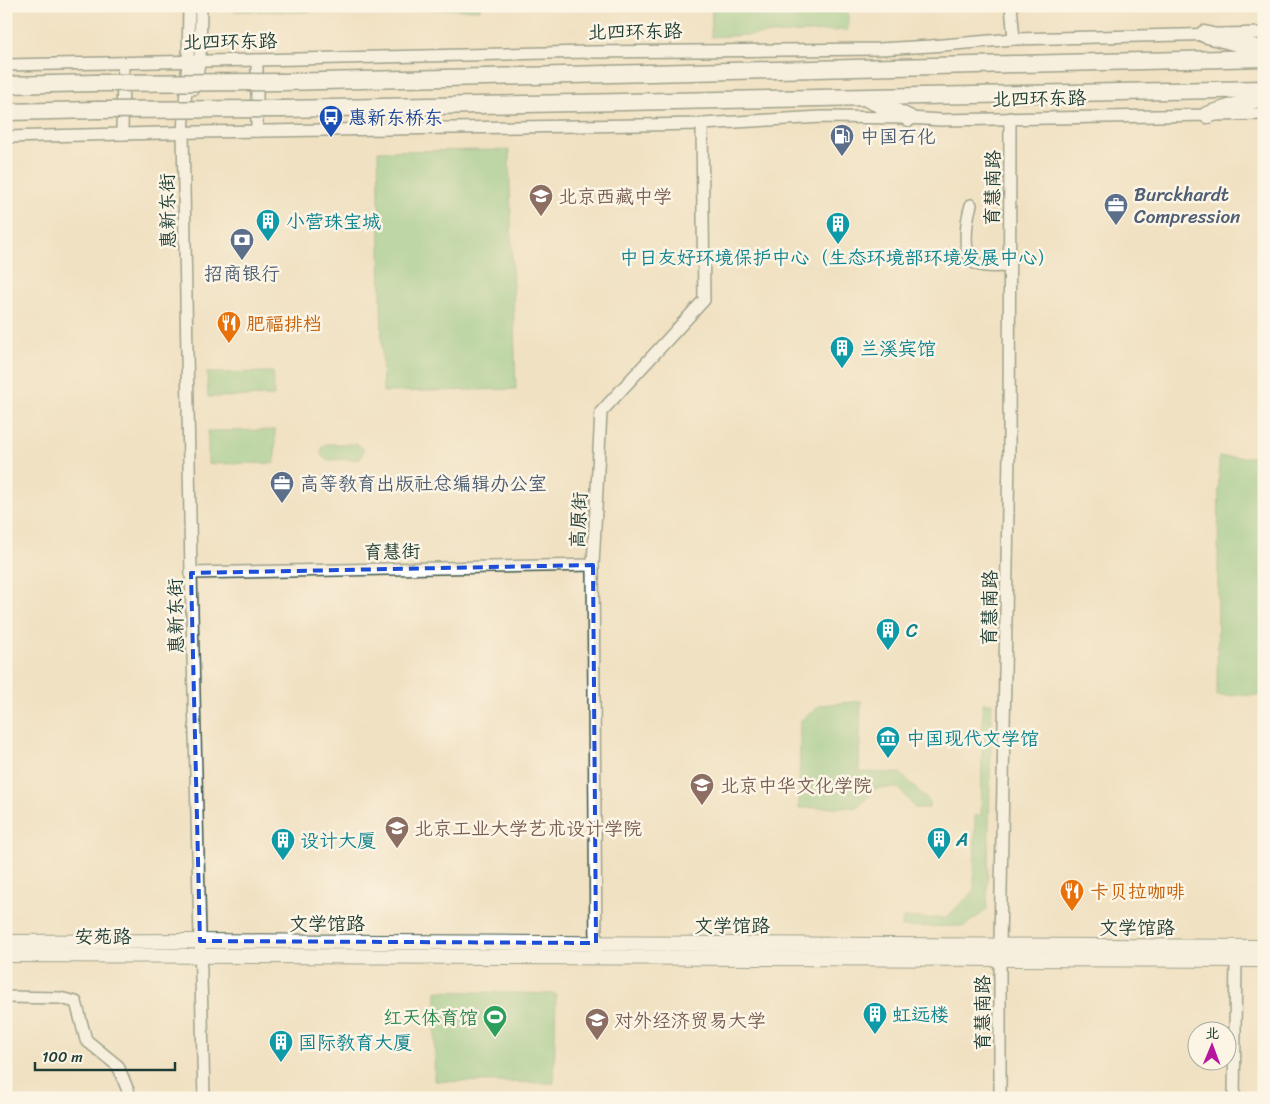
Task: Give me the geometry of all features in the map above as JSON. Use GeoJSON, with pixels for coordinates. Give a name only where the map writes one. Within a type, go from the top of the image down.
{"type":"FeatureCollection","features":[{"type":"Feature","properties":{"kind":"highway"},"geometry":{"type":"LineString","coordinates":[[1204,34],[1264,50]]}},
{"type":"Feature","properties":{"kind":"highway","name":"北四环东路"},"geometry":{"type":"LineString","coordinates":[[6,85],[282,82],[1264,58]]}},
{"type":"Feature","properties":{"kind":"highway","name":"北四环东路"},"geometry":{"type":"LineString","coordinates":[[6,112],[283,109],[1264,89]]}},
{"type":"Feature","properties":{"kind":"highway"},"geometry":{"type":"LineString","coordinates":[[864,97],[909,118]]}},
{"type":"Feature","properties":{"kind":"highway"},"geometry":{"type":"LineString","coordinates":[[1208,115],[1264,97]]}},
{"type":"Feature","properties":{"kind":"main road","name":"安苑路"},"geometry":{"type":"LineString","coordinates":[[6,942],[200,948]]}},
{"type":"Feature","properties":{"kind":"main road","name":"文学馆路"},"geometry":{"type":"LineString","coordinates":[[200,948],[1000,952],[1264,947]]}},
{"type":"Feature","properties":{"kind":"main road","name":"安苑路"},"geometry":{"type":"LineString","coordinates":[[6,955],[200,948]]}},
{"type":"Feature","properties":{"kind":"main road","name":"文学馆路"},"geometry":{"type":"LineString","coordinates":[[1000,952],[1264,960]]}},
{"type":"Feature","properties":{"kind":"street"},"geometry":{"type":"LineString","coordinates":[[183,132],[188,62],[189,6]]}},
{"type":"Feature","properties":{"kind":"street"},"geometry":{"type":"LineString","coordinates":[[183,132],[200,61],[200,6]]}},
{"type":"Feature","properties":{"kind":"street"},"geometry":{"type":"LineString","coordinates":[[1011,6],[1014,39]]}},
{"type":"Feature","properties":{"kind":"street","name":"北四环东路"},"geometry":{"type":"LineString","coordinates":[[6,65],[589,52],[879,49],[1014,39],[1264,33]]}},
{"type":"Feature","properties":{"kind":"street"},"geometry":{"type":"LineString","coordinates":[[257,60],[257,131]]}},
{"type":"Feature","properties":{"kind":"street"},"geometry":{"type":"LineString","coordinates":[[122,134],[123,63]]}},
{"type":"Feature","properties":{"kind":"street","name":"北四环东路"},"geometry":{"type":"LineString","coordinates":[[6,138],[183,132],[702,124],[822,117],[941,120],[1264,114]]}},
{"type":"Feature","properties":{"kind":"street","name":"育慧南路"},"geometry":{"type":"LineString","coordinates":[[1000,1098],[1000,952],[1009,454],[1010,118]]}},
{"type":"Feature","properties":{"kind":"street","name":"高原街"},"geometry":{"type":"LineString","coordinates":[[596,950],[594,565],[601,412],[704,300],[702,124]]}},
{"type":"Feature","properties":{"kind":"street","name":"惠新东街"},"geometry":{"type":"LineString","coordinates":[[183,132],[191,573],[204,1098]]}},
{"type":"Feature","properties":{"kind":"street"},"geometry":{"type":"LineString","coordinates":[[971,205],[965,227],[966,245],[972,261],[982,266],[1009,266]]}},
{"type":"Feature","properties":{"kind":"street","name":"育慧街"},"geometry":{"type":"LineString","coordinates":[[191,573],[594,565]]}},
{"type":"Feature","properties":{"kind":"street"},"geometry":{"type":"LineString","coordinates":[[1234,1098],[1236,959]]}},
{"type":"Feature","properties":{"kind":"street"},"geometry":{"type":"LineString","coordinates":[[6,997],[60,998],[76,1002],[86,1040],[118,1066],[131,1098]]}},
{"type":"Feature","properties":{"kind":"highlighted area"},"geometry":{"type":"Polygon","coordinates":[[[593,565],[596,943],[200,941],[191,573],[593,565]]]}},
{"type":"Feature","properties":{"kind":"green space"},"geometry":{"type":"Polygon","coordinates":[[[234,6],[480,6],[480,10],[312,7],[312,12],[234,11],[234,6]]]}},
{"type":"Feature","properties":{"kind":"green space"},"geometry":{"type":"Polygon","coordinates":[[[712,6],[848,6],[848,30],[711,37],[712,6]]]}},
{"type":"Feature","properties":{"kind":"green space"},"geometry":{"type":"Polygon","coordinates":[[[509,150],[516,389],[383,392],[378,151],[509,150]]]}},
{"type":"Feature","properties":{"kind":"green space"},"geometry":{"type":"Polygon","coordinates":[[[273,372],[274,396],[208,397],[207,373],[273,372]]]}},
{"type":"Feature","properties":{"kind":"green space"},"geometry":{"type":"Polygon","coordinates":[[[275,430],[275,463],[208,464],[208,431],[275,430]]]}},
{"type":"Feature","properties":{"kind":"green space"},"geometry":{"type":"Polygon","coordinates":[[[326,444],[357,444],[363,448],[363,454],[360,459],[326,460],[321,455],[322,447],[326,444]]]}},
{"type":"Feature","properties":{"kind":"green space"},"geometry":{"type":"Polygon","coordinates":[[[1219,457],[1264,457],[1264,695],[1217,696],[1219,457]]]}},
{"type":"Feature","properties":{"kind":"green space"},"geometry":{"type":"Polygon","coordinates":[[[861,701],[859,772],[900,773],[929,801],[929,808],[915,808],[899,788],[876,788],[859,807],[799,808],[800,721],[821,705],[861,701]]]}},
{"type":"Feature","properties":{"kind":"green space"},"geometry":{"type":"Polygon","coordinates":[[[983,703],[992,703],[987,910],[964,926],[902,927],[903,918],[946,918],[974,891],[975,816],[981,815],[983,703]]]}},
{"type":"Feature","properties":{"kind":"green space","name":"红天体育馆"},"geometry":{"type":"Polygon","coordinates":[[[436,991],[556,994],[554,1083],[434,1081],[436,991]]]}},
{"type":"Feature","properties":{"kind":"place","name":"惠新东桥东"},"geometry":{"type":"Point","coordinates":[331,138]}},
{"type":"Feature","properties":{"kind":"place","name":"中国石化"},"geometry":{"type":"Point","coordinates":[842,157]}},
{"type":"Feature","properties":{"kind":"place","name":"北京西藏中学"},"geometry":{"type":"Point","coordinates":[541,217]}},
{"type":"Feature","properties":{"kind":"place","name":"Burckhardt Compression"},"geometry":{"type":"Point","coordinates":[1116,226]}},
{"type":"Feature","properties":{"kind":"place","name":"小营珠宝城"},"geometry":{"type":"Point","coordinates":[268,242]}},
{"type":"Feature","properties":{"kind":"place","name":"中日友好环境保护中心（生态环境部环境发展中心）"},"geometry":{"type":"Point","coordinates":[838,245]}},
{"type":"Feature","properties":{"kind":"place","name":"招商银行"},"geometry":{"type":"Point","coordinates":[242,261]}},
{"type":"Feature","properties":{"kind":"place","name":"肥福排档"},"geometry":{"type":"Point","coordinates":[229,344]}},
{"type":"Feature","properties":{"kind":"place","name":"兰溪宾馆"},"geometry":{"type":"Point","coordinates":[842,369]}},
{"type":"Feature","properties":{"kind":"place","name":"高等教育出版社总编辑办公室"},"geometry":{"type":"Point","coordinates":[282,504]}},
{"type":"Feature","properties":{"kind":"place","name":"C"},"geometry":{"type":"Point","coordinates":[888,651]}},
{"type":"Feature","properties":{"kind":"place","name":"中国现代文学馆"},"geometry":{"type":"Point","coordinates":[888,759]}},
{"type":"Feature","properties":{"kind":"place","name":"北京中华文化学院"},"geometry":{"type":"Point","coordinates":[702,806]}},
{"type":"Feature","properties":{"kind":"place","name":"北京工业大学艺术设计学院"},"geometry":{"type":"Point","coordinates":[397,849]}},
{"type":"Feature","properties":{"kind":"place","name":"A"},"geometry":{"type":"Point","coordinates":[939,860]}},
{"type":"Feature","properties":{"kind":"place","name":"设计大厦"},"geometry":{"type":"Point","coordinates":[283,861]}},
{"type":"Feature","properties":{"kind":"place","name":"卡贝拉咖啡"},"geometry":{"type":"Point","coordinates":[1072,912]}},
{"type":"Feature","properties":{"kind":"place","name":"虹远楼"},"geometry":{"type":"Point","coordinates":[875,1035]}},
{"type":"Feature","properties":{"kind":"place","name":"红天体育馆"},"geometry":{"type":"Point","coordinates":[495,1038]}},
{"type":"Feature","properties":{"kind":"place","name":"对外经济贸易大学"},"geometry":{"type":"Point","coordinates":[597,1041]}},
{"type":"Feature","properties":{"kind":"place","name":"国际教育大厦"},"geometry":{"type":"Point","coordinates":[281,1063]}}]}
